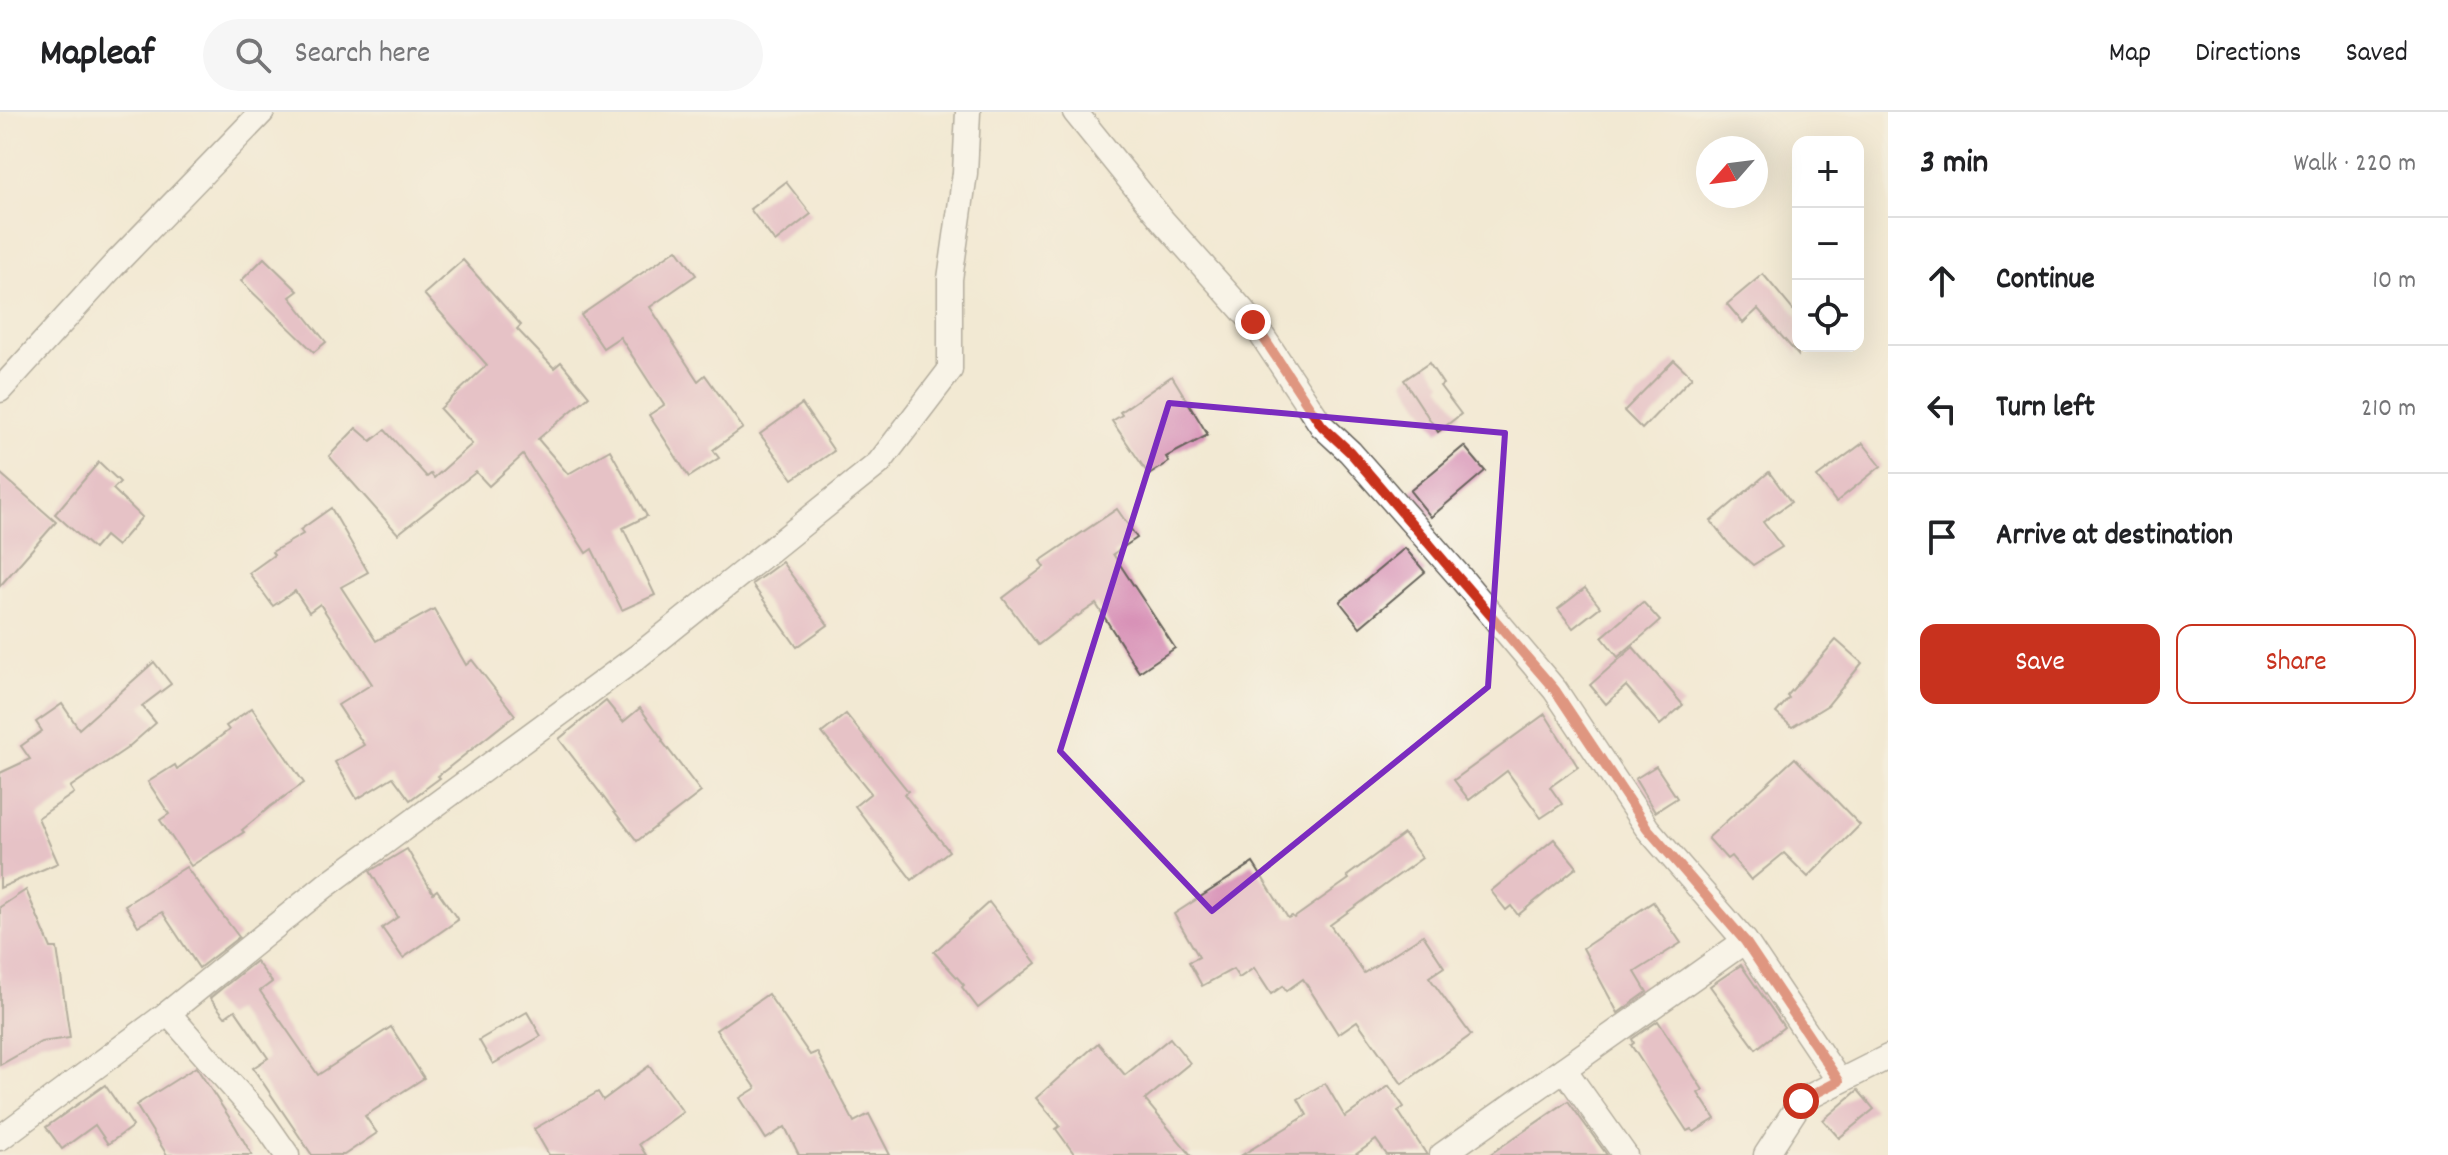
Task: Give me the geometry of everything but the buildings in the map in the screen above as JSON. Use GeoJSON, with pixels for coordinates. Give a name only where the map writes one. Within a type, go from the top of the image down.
{"type":"FeatureCollection","features":[{"type":"Feature","properties":{"kind":"street"},"geometry":{"type":"LineString","coordinates":[[0,390],[114,265],[262,112]]}},
{"type":"Feature","properties":{"kind":"street"},"geometry":{"type":"LineString","coordinates":[[0,1138],[168,1013],[325,886],[637,657],[879,463],[950,370],[950,279],[965,173],[968,112]]}},
{"type":"Feature","properties":{"kind":"street"},"geometry":{"type":"LineString","coordinates":[[1075,112],[1163,221],[1253,322],[1322,426],[1350,452],[1555,690],[1647,828],[1745,941],[1839,1081]]}},
{"type":"Feature","properties":{"kind":"street"},"geometry":{"type":"LineString","coordinates":[[1442,1155],[1745,941]]}},
{"type":"Feature","properties":{"kind":"street"},"geometry":{"type":"LineString","coordinates":[[168,1013],[264,1122],[287,1155]]}},
{"type":"Feature","properties":{"kind":"street"},"geometry":{"type":"LineString","coordinates":[[1766,1155],[1801,1101],[1888,1057]]}},
{"type":"Feature","properties":{"kind":"street"},"geometry":{"type":"LineString","coordinates":[[1564,1069],[1625,1155]]}},
{"type":"Feature","properties":{"kind":"highlighted area"},"geometry":{"type":"Polygon","coordinates":[[[1169,403],[1505,433],[1488,687],[1212,911],[1060,751],[1169,403]]]}},
{"type":"Feature","properties":{"kind":"route"},"geometry":{"type":"LineString","coordinates":[[1253,322],[1322,426],[1350,452],[1555,690],[1647,828],[1745,941],[1839,1081],[1801,1101]]}}]}
